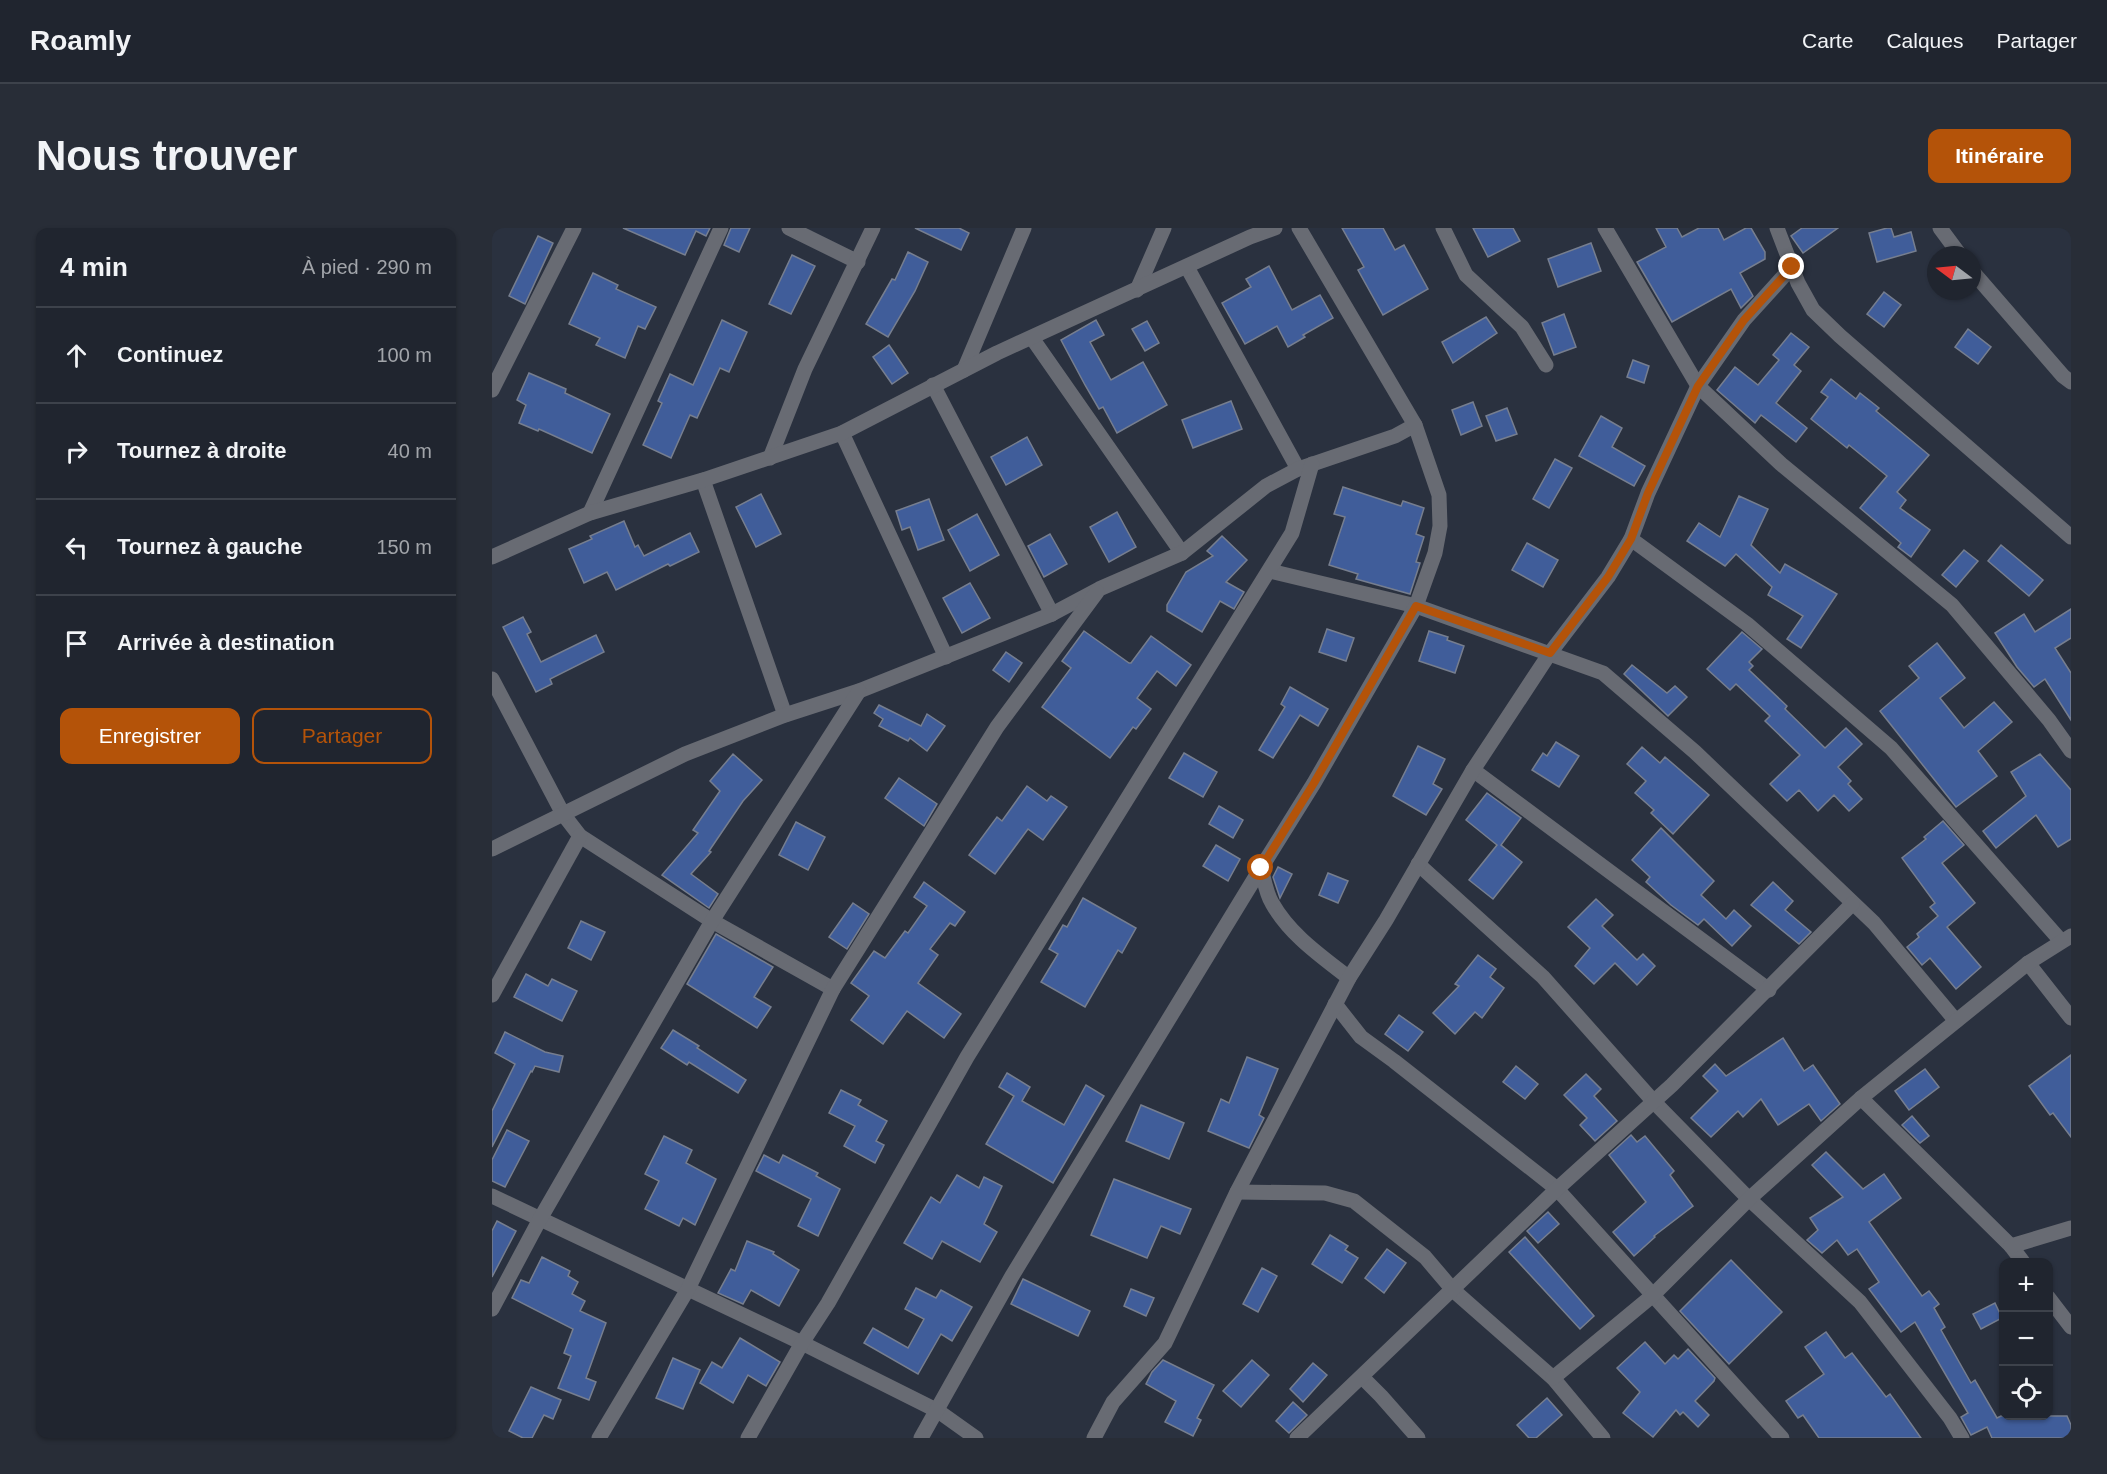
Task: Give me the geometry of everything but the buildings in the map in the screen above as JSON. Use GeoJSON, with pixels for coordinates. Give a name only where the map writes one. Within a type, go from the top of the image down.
{"type":"FeatureCollection","features":[{"type":"Feature","properties":{"kind":"street"},"geometry":{"type":"LineString","coordinates":[[492,390],[574,228]]}},
{"type":"Feature","properties":{"kind":"street"},"geometry":{"type":"LineString","coordinates":[[590,513],[721,228]]}},
{"type":"Feature","properties":{"kind":"street"},"geometry":{"type":"LineString","coordinates":[[789,228],[858,261]]}},
{"type":"Feature","properties":{"kind":"street"},"geometry":{"type":"LineString","coordinates":[[770,458],[805,369],[873,228]]}},
{"type":"Feature","properties":{"kind":"street"},"geometry":{"type":"LineString","coordinates":[[964,370],[1024,228]]}},
{"type":"Feature","properties":{"kind":"street"},"geometry":{"type":"LineString","coordinates":[[1137,290],[1164,228]]}},
{"type":"Feature","properties":{"kind":"street"},"geometry":{"type":"LineString","coordinates":[[492,557],[590,513],[703,480],[842,433],[964,370],[1250,237],[1275,228]]}},
{"type":"Feature","properties":{"kind":"street"},"geometry":{"type":"LineString","coordinates":[[921,1438],[1012,1276],[1314,783],[1416,606],[1435,553],[1440,525],[1439,495],[1415,425],[1299,228]]}},
{"type":"Feature","properties":{"kind":"street"},"geometry":{"type":"LineString","coordinates":[[1443,228],[1466,275],[1522,327],[1546,365]]}},
{"type":"Feature","properties":{"kind":"street"},"geometry":{"type":"LineString","coordinates":[[1605,228],[1698,386],[1781,464],[1952,605],[2049,720],[2071,751]]}},
{"type":"Feature","properties":{"kind":"street"},"geometry":{"type":"LineString","coordinates":[[1777,228],[1792,267],[1813,310],[2071,537]]}},
{"type":"Feature","properties":{"kind":"street"},"geometry":{"type":"LineString","coordinates":[[1940,228],[1953,246]]}},
{"type":"Feature","properties":{"kind":"street"},"geometry":{"type":"LineString","coordinates":[[748,1438],[802,1343],[828,1303],[967,1057],[1292,533],[1305,466],[1187,267]]}},
{"type":"Feature","properties":{"kind":"street"},"geometry":{"type":"LineString","coordinates":[[1094,1438],[1113,1402],[1165,1343],[1237,1192],[1335,1004],[1473,770],[1550,653],[1608,577],[1631,539],[1648,493],[1698,386],[1744,320],[1792,267]]}},
{"type":"Feature","properties":{"kind":"street"},"geometry":{"type":"LineString","coordinates":[[1981,281],[2068,376]]}},
{"type":"Feature","properties":{"kind":"street"},"geometry":{"type":"LineString","coordinates":[[1032,338],[1182,553]]}},
{"type":"Feature","properties":{"kind":"street"},"geometry":{"type":"LineString","coordinates":[[933,385],[1052,614]]}},
{"type":"Feature","properties":{"kind":"street"},"geometry":{"type":"LineString","coordinates":[[492,849],[685,754],[785,715],[859,691],[1052,614],[1099,589],[1182,553],[1266,486],[1305,466],[1395,436],[1415,425]]}},
{"type":"Feature","properties":{"kind":"street"},"geometry":{"type":"LineString","coordinates":[[842,433],[946,657]]}},
{"type":"Feature","properties":{"kind":"street"},"geometry":{"type":"LineString","coordinates":[[703,480],[785,715]]}},
{"type":"Feature","properties":{"kind":"street"},"geometry":{"type":"LineString","coordinates":[[1553,1378],[1652,1296],[1749,1199],[1861,1098],[2028,963],[2066,939],[1891,748],[1747,624],[1631,539]]}},
{"type":"Feature","properties":{"kind":"street"},"geometry":{"type":"LineString","coordinates":[[1270,571],[1416,606],[1603,673],[1695,752],[1874,923],[1956,1021]]}},
{"type":"Feature","properties":{"kind":"street"},"geometry":{"type":"LineString","coordinates":[[598,1438],[688,1289],[833,989],[997,727],[1099,589]]}},
{"type":"Feature","properties":{"kind":"street"},"geometry":{"type":"LineString","coordinates":[[495,688],[563,814],[580,836],[712,921],[833,989]]}},
{"type":"Feature","properties":{"kind":"street"},"geometry":{"type":"LineString","coordinates":[[492,1309],[540,1219],[712,921],[859,691]]}},
{"type":"Feature","properties":{"kind":"street"},"geometry":{"type":"LineString","coordinates":[[1473,770],[1769,990]]}},
{"type":"Feature","properties":{"kind":"street"},"geometry":{"type":"LineString","coordinates":[[492,995],[580,836]]}},
{"type":"Feature","properties":{"kind":"street"},"geometry":{"type":"LineString","coordinates":[[1418,864],[1543,977],[1654,1101],[1749,1199],[1860,1302],[1950,1418],[1962,1438]]}},
{"type":"Feature","properties":{"kind":"street"},"geometry":{"type":"LineString","coordinates":[[1261,868],[1271,902],[1286,923],[1305,944],[1349,978]]}},
{"type":"Feature","properties":{"kind":"street"},"geometry":{"type":"LineString","coordinates":[[1297,1438],[1557,1189],[1654,1101],[1769,990],[1852,904]]}},
{"type":"Feature","properties":{"kind":"street"},"geometry":{"type":"LineString","coordinates":[[2028,963],[2071,1018]]}},
{"type":"Feature","properties":{"kind":"street"},"geometry":{"type":"LineString","coordinates":[[1335,1004],[1361,1037],[1557,1189],[1782,1438]]}},
{"type":"Feature","properties":{"kind":"street"},"geometry":{"type":"LineString","coordinates":[[1861,1098],[2011,1246],[2019,1258]]}},
{"type":"Feature","properties":{"kind":"street"},"geometry":{"type":"LineString","coordinates":[[1237,1192],[1325,1193],[1354,1201],[1425,1257],[1453,1290],[1553,1378],[1603,1438]]}},
{"type":"Feature","properties":{"kind":"street"},"geometry":{"type":"LineString","coordinates":[[492,1196],[802,1343],[938,1411],[976,1438]]}},
{"type":"Feature","properties":{"kind":"street"},"geometry":{"type":"LineString","coordinates":[[2011,1246],[2071,1228]]}},
{"type":"Feature","properties":{"kind":"street"},"geometry":{"type":"LineString","coordinates":[[2053,1302],[2071,1327]]}},
{"type":"Feature","properties":{"kind":"street"},"geometry":{"type":"LineString","coordinates":[[1362,1377],[1381,1395],[1418,1438]]}},
{"type":"Feature","properties":{"kind":"route"},"geometry":{"type":"LineString","coordinates":[[1261,868],[1314,783],[1416,606],[1550,653],[1608,577],[1631,539],[1648,493],[1698,386],[1744,320],[1792,267]]}}]}
